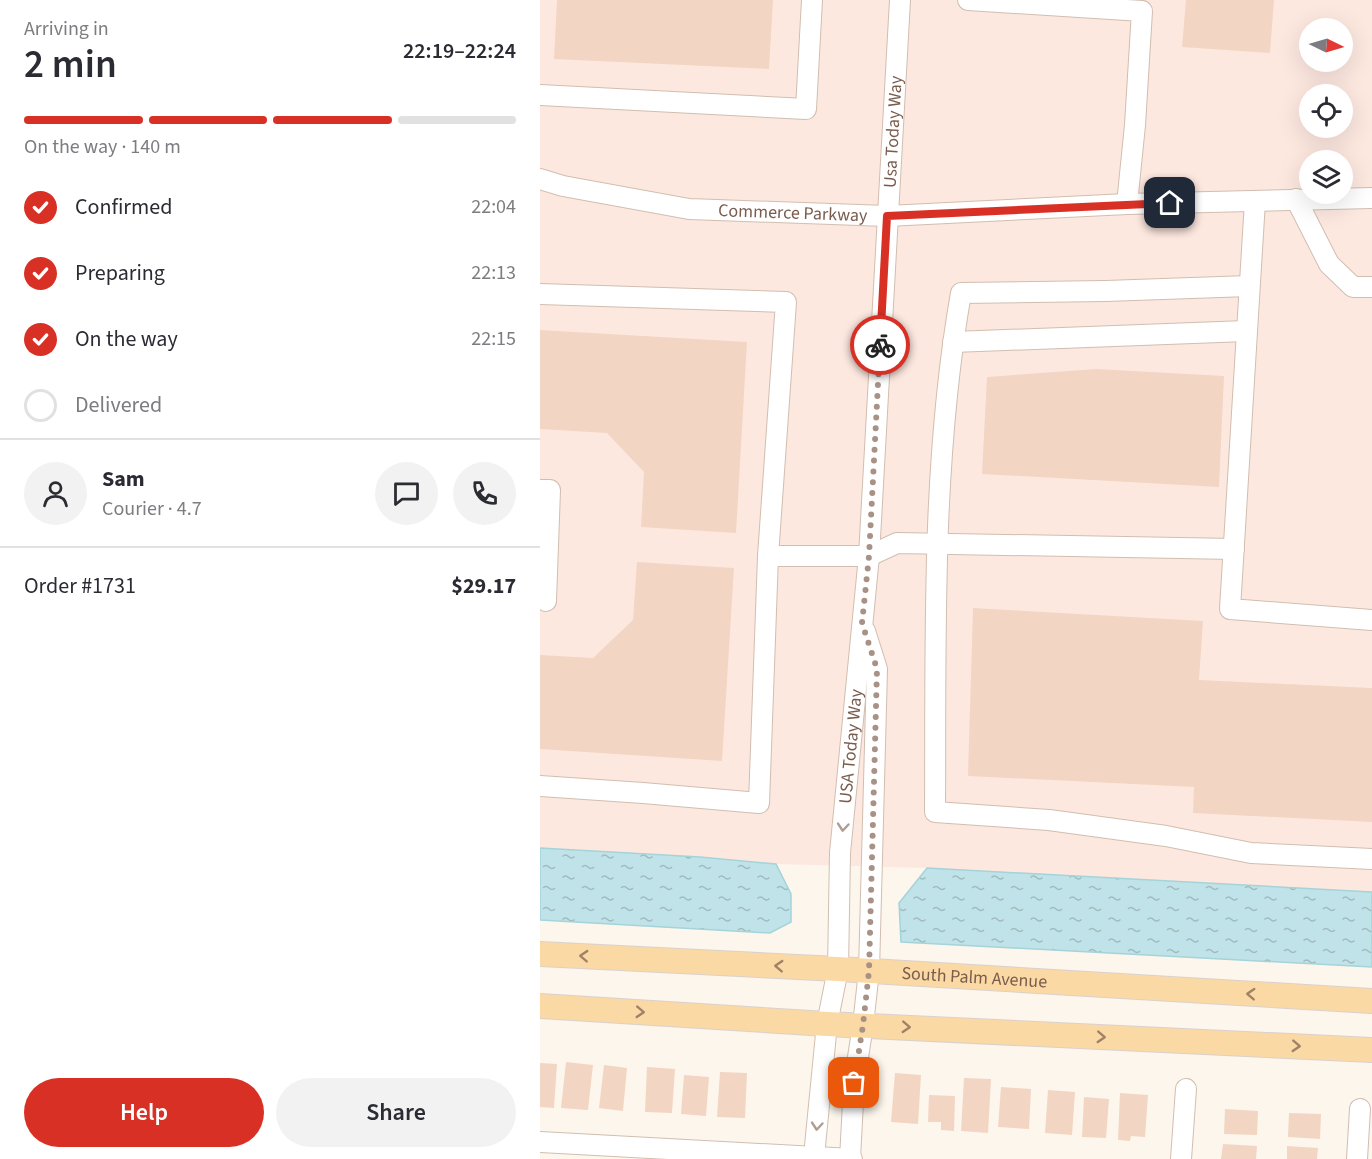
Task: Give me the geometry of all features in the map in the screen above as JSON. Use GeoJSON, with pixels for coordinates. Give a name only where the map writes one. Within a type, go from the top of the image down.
{"type":"FeatureCollection","features":[{"type":"Feature","properties":{"kind":"main road","name":"South Palm Avenue"},"geometry":{"type":"LineString","coordinates":[[540,954],[838,969],[1372,1001]]}},
{"type":"Feature","properties":{"kind":"main road"},"geometry":{"type":"LineString","coordinates":[[540,1006],[827,1024],[1372,1050]]}},
{"type":"Feature","properties":{"kind":"street"},"geometry":{"type":"LineString","coordinates":[[540,95],[806,109],[812,0]]}},
{"type":"Feature","properties":{"kind":"street","name":"Usa Today Way"},"geometry":{"type":"LineString","coordinates":[[862,623],[869,556],[900,0]]}},
{"type":"Feature","properties":{"kind":"street"},"geometry":{"type":"LineString","coordinates":[[978,0],[1142,11],[1135,125],[1127,204]]}},
{"type":"Feature","properties":{"kind":"street","name":"Commerce Parkway"},"geometry":{"type":"LineString","coordinates":[[540,179],[562,186],[689,209],[887,216],[1127,204],[1372,198]]}},
{"type":"Feature","properties":{"kind":"street"},"geometry":{"type":"LineString","coordinates":[[1296,199],[1329,264],[1353,287],[1372,287]]}},
{"type":"Feature","properties":{"kind":"street"},"geometry":{"type":"LineString","coordinates":[[1256,201],[1230,609],[1372,620]]}},
{"type":"Feature","properties":{"kind":"street"},"geometry":{"type":"LineString","coordinates":[[1249,286],[961,293],[953,342],[941,467],[937,544],[934,812],[1049,820],[1166,836],[1251,853],[1372,859]]}},
{"type":"Feature","properties":{"kind":"street"},"geometry":{"type":"LineString","coordinates":[[540,294],[786,302],[768,556],[759,803],[540,786]]}},
{"type":"Feature","properties":{"kind":"street"},"geometry":{"type":"LineString","coordinates":[[953,342],[1246,331]]}},
{"type":"Feature","properties":{"kind":"street"},"geometry":{"type":"LineString","coordinates":[[540,490],[550,490],[546,601]]}},
{"type":"Feature","properties":{"kind":"street"},"geometry":{"type":"LineString","coordinates":[[768,556],[869,556],[897,543],[1234,549]]}},
{"type":"Feature","properties":{"kind":"street","name":"USA Today Way"},"geometry":{"type":"LineString","coordinates":[[814,1156],[827,1024],[838,969],[840,853],[862,623]]}},
{"type":"Feature","properties":{"kind":"street","name":"USA Today Way"},"geometry":{"type":"LineString","coordinates":[[851,1159],[854,1083],[869,971],[877,669],[862,623]]}},
{"type":"Feature","properties":{"kind":"street"},"geometry":{"type":"LineString","coordinates":[[1181,1159],[1186,1089]]}},
{"type":"Feature","properties":{"kind":"street"},"geometry":{"type":"LineString","coordinates":[[1358,1159],[1360,1110]]}},
{"type":"Feature","properties":{"kind":"street"},"geometry":{"type":"LineString","coordinates":[[540,1142],[560,1151],[814,1156],[851,1159]]}},
{"type":"Feature","properties":{"kind":"shaded area"},"geometry":{"type":"Polygon","coordinates":[[[540,0],[1372,0],[1372,892],[927,868],[776,864],[700,857],[540,848],[540,0]]]}},
{"type":"Feature","properties":{"kind":"water"},"geometry":{"type":"Polygon","coordinates":[[[540,848],[700,857],[776,864],[791,894],[791,922],[770,933],[540,920],[540,848]]]}},
{"type":"Feature","properties":{"kind":"water"},"geometry":{"type":"Polygon","coordinates":[[[927,868],[1372,892],[1372,967],[901,942],[899,903],[927,868]]]}},
{"type":"Feature","properties":{"kind":"building"},"geometry":{"type":"Polygon","coordinates":[[[557,0],[773,0],[769,69],[554,59],[557,0]]]}},
{"type":"Feature","properties":{"kind":"building"},"geometry":{"type":"Polygon","coordinates":[[[1186,0],[1274,0],[1270,53],[1182,47],[1186,0]]]}},
{"type":"Feature","properties":{"kind":"building"},"geometry":{"type":"Polygon","coordinates":[[[540,330],[747,342],[736,533],[641,527],[644,472],[607,433],[540,429],[540,330]]]}},
{"type":"Feature","properties":{"kind":"building"},"geometry":{"type":"Polygon","coordinates":[[[1096,369],[1224,376],[1219,487],[982,474],[987,377],[1096,369]]]}},
{"type":"Feature","properties":{"kind":"building"},"geometry":{"type":"Polygon","coordinates":[[[637,562],[734,568],[722,761],[540,749],[540,655],[593,658],[633,620],[637,562]]]}},
{"type":"Feature","properties":{"kind":"building"},"geometry":{"type":"Polygon","coordinates":[[[973,608],[1203,621],[1199,680],[1372,688],[1372,822],[1193,813],[1194,787],[968,776],[973,608]]]}},
{"type":"Feature","properties":{"kind":"building"},"geometry":{"type":"Polygon","coordinates":[[[566,1062],[593,1065],[588,1110],[561,1108],[566,1062]]]}},
{"type":"Feature","properties":{"kind":"building"},"geometry":{"type":"Polygon","coordinates":[[[540,1063],[557,1064],[554,1108],[540,1107],[540,1063]]]}},
{"type":"Feature","properties":{"kind":"building"},"geometry":{"type":"Polygon","coordinates":[[[604,1065],[627,1068],[623,1111],[599,1108],[604,1065]]]}},
{"type":"Feature","properties":{"kind":"building"},"geometry":{"type":"Polygon","coordinates":[[[647,1067],[675,1069],[672,1113],[645,1112],[647,1067]]]}},
{"type":"Feature","properties":{"kind":"building"},"geometry":{"type":"Polygon","coordinates":[[[720,1072],[747,1073],[745,1118],[717,1117],[720,1072]]]}},
{"type":"Feature","properties":{"kind":"building"},"geometry":{"type":"Polygon","coordinates":[[[895,1073],[921,1075],[918,1124],[891,1122],[895,1073]]]}},
{"type":"Feature","properties":{"kind":"building"},"geometry":{"type":"Polygon","coordinates":[[[684,1075],[709,1077],[706,1116],[681,1114],[684,1075]]]}},
{"type":"Feature","properties":{"kind":"building"},"geometry":{"type":"Polygon","coordinates":[[[964,1078],[991,1079],[988,1133],[961,1131],[964,1078]]]}},
{"type":"Feature","properties":{"kind":"building"},"geometry":{"type":"Polygon","coordinates":[[[1001,1087],[1031,1089],[1029,1129],[998,1127],[1001,1087]]]}},
{"type":"Feature","properties":{"kind":"building"},"geometry":{"type":"Polygon","coordinates":[[[1048,1090],[1075,1092],[1072,1135],[1045,1133],[1048,1090]]]}},
{"type":"Feature","properties":{"kind":"building"},"geometry":{"type":"Polygon","coordinates":[[[1120,1093],[1148,1095],[1145,1137],[1131,1136],[1130,1141],[1118,1140],[1120,1093]]]}},
{"type":"Feature","properties":{"kind":"building"},"geometry":{"type":"Polygon","coordinates":[[[929,1095],[955,1096],[954,1131],[941,1130],[941,1122],[928,1122],[929,1095]]]}},
{"type":"Feature","properties":{"kind":"building"},"geometry":{"type":"Polygon","coordinates":[[[1084,1097],[1109,1099],[1106,1138],[1082,1137],[1084,1097]]]}},
{"type":"Feature","properties":{"kind":"building"},"geometry":{"type":"Polygon","coordinates":[[[1225,1109],[1258,1111],[1257,1135],[1224,1134],[1225,1109]]]}},
{"type":"Feature","properties":{"kind":"building"},"geometry":{"type":"Polygon","coordinates":[[[1289,1113],[1321,1114],[1320,1139],[1288,1137],[1289,1113]]]}},
{"type":"Feature","properties":{"kind":"building"},"geometry":{"type":"Polygon","coordinates":[[[1223,1144],[1257,1146],[1256,1159],[1221,1159],[1223,1144]]]}},
{"type":"Feature","properties":{"kind":"building"},"geometry":{"type":"Polygon","coordinates":[[[1287,1146],[1318,1148],[1317,1159],[1287,1159],[1287,1146]]]}},
{"type":"Feature","properties":{"kind":"way so far"},"geometry":{"type":"LineString","coordinates":[[854,1083],[869,971],[877,669],[862,623],[869,556],[880,345]]}},
{"type":"Feature","properties":{"kind":"route"},"geometry":{"type":"LineString","coordinates":[[880,345],[887,216],[1170,203]]}}]}
